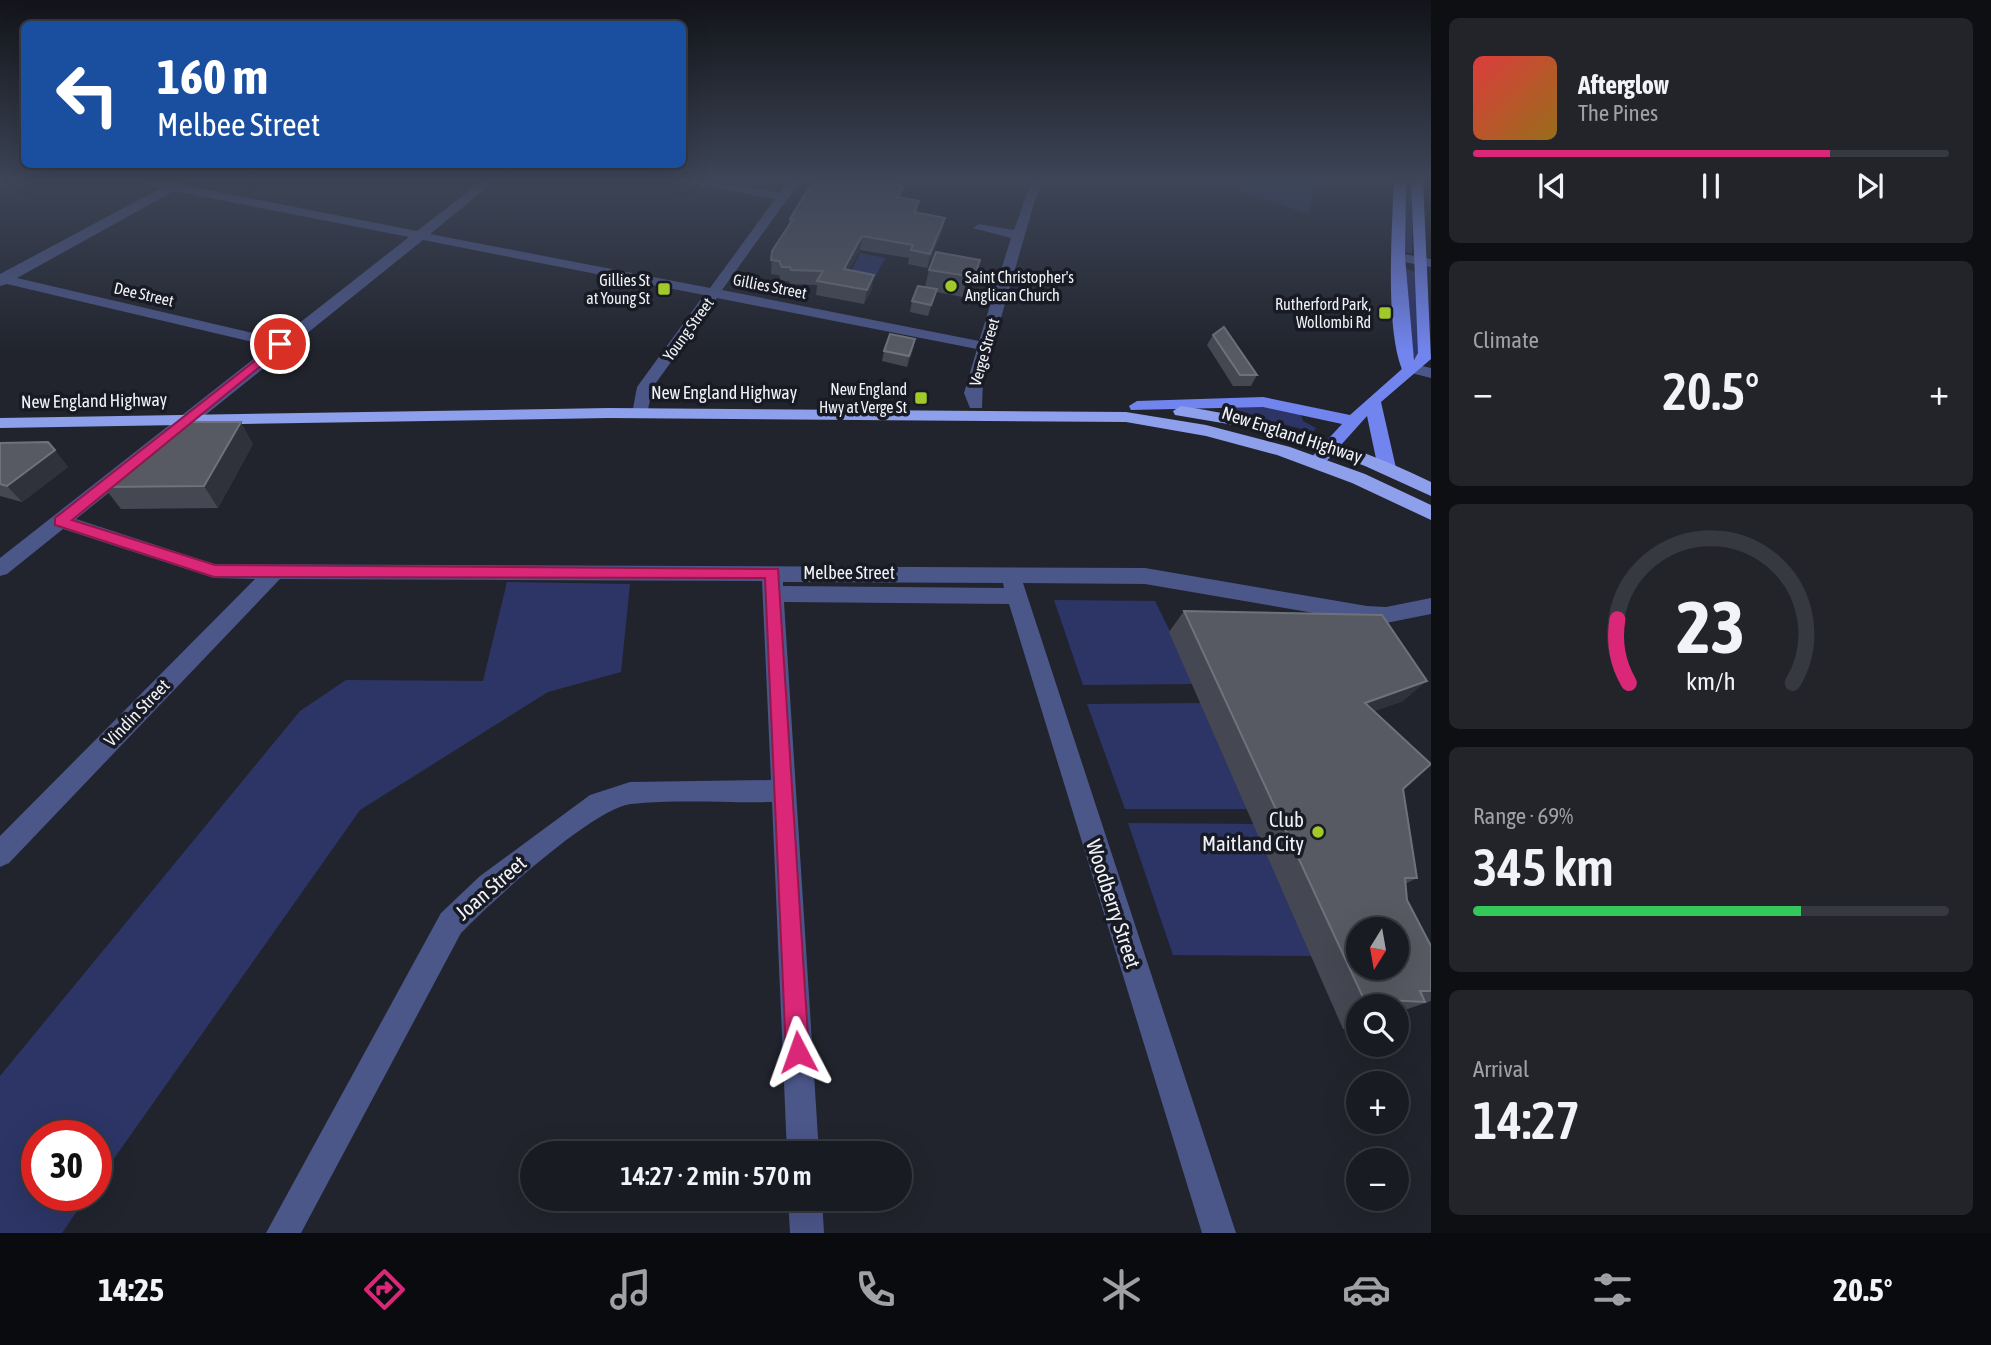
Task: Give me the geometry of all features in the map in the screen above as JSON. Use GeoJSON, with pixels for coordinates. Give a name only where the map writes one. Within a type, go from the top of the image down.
{"type":"FeatureCollection","features":[{"type":"Feature","properties":{"kind":"highway","name":"New England Highway"},"geometry":{"type":"LineString","coordinates":[[0,412],[202,408],[640,408],[976,404],[1137,406],[1228,418],[1331,445],[1431,490]]}},
{"type":"Feature","properties":{"kind":"highway","name":"New England Highway"},"geometry":{"type":"LineString","coordinates":[[0,423],[187,421],[640,408],[1126,417],[1203,429],[1317,461],[1387,490],[1431,513]]}},
{"type":"Feature","properties":{"kind":"main road"},"geometry":{"type":"LineString","coordinates":[[1398,238],[1404,353],[1409,368]]}},
{"type":"Feature","properties":{"kind":"main road"},"geometry":{"type":"LineString","coordinates":[[1317,461],[1372,401],[1409,368],[1423,360],[1427,345],[1423,238]]}},
{"type":"Feature","properties":{"kind":"main road"},"geometry":{"type":"LineString","coordinates":[[1372,401],[1387,468]]}},
{"type":"Feature","properties":{"kind":"main road"},"geometry":{"type":"LineString","coordinates":[[1137,406],[1263,402],[1354,421]]}},
{"type":"Feature","properties":{"kind":"street"},"geometry":{"type":"LineString","coordinates":[[2,280],[80,238]]}},
{"type":"Feature","properties":{"kind":"street"},"geometry":{"type":"LineString","coordinates":[[0,569],[280,344],[418,238]]}},
{"type":"Feature","properties":{"kind":"street","name":"Gillies Street"},"geometry":{"type":"LineString","coordinates":[[428,238],[984,346]]}},
{"type":"Feature","properties":{"kind":"street","name":"Young Street"},"geometry":{"type":"LineString","coordinates":[[640,408],[645,387],[754,238]]}},
{"type":"Feature","properties":{"kind":"street","name":"Verge Street"},"geometry":{"type":"LineString","coordinates":[[976,404],[972,393],[1017,238]]}},
{"type":"Feature","properties":{"kind":"street"},"geometry":{"type":"LineString","coordinates":[[1398,257],[1425,262]]}},
{"type":"Feature","properties":{"kind":"street","name":"Dee Street"},"geometry":{"type":"LineString","coordinates":[[2,280],[280,344]]}},
{"type":"Feature","properties":{"kind":"street"},"geometry":{"type":"LineString","coordinates":[[1409,368],[1431,373]]}},
{"type":"Feature","properties":{"kind":"street","name":"Melbee Street"},"geometry":{"type":"LineString","coordinates":[[60,521],[196,568],[233,572],[1013,585],[1160,577],[1367,614],[1386,615],[1431,606]]}},
{"type":"Feature","properties":{"kind":"street","name":"Vindin Street"},"geometry":{"type":"LineString","coordinates":[[0,854],[274,572]]}},
{"type":"Feature","properties":{"kind":"street"},"geometry":{"type":"LineString","coordinates":[[773,583],[802,1141]]}},
{"type":"Feature","properties":{"kind":"street","name":"Woodberry Street"},"geometry":{"type":"LineString","coordinates":[[1013,585],[1219,1233]]}},
{"type":"Feature","properties":{"kind":"street","name":"Joan Street"},"geometry":{"type":"LineString","coordinates":[[284,1233],[451,923],[472,900],[599,803],[614,796],[630,793],[782,791]]}},
{"type":"Feature","properties":{"kind":"street"},"geometry":{"type":"LineString","coordinates":[[806,1211],[807,1233]]}},
{"type":"Feature","properties":{"kind":"shaded area"},"geometry":{"type":"Polygon","coordinates":[[[1405,238],[1412,238],[1412,253],[1405,252],[1405,238]]]}},
{"type":"Feature","properties":{"kind":"shaded area"},"geometry":{"type":"Polygon","coordinates":[[[860,253],[885,258],[872,283],[847,279],[860,253]]]}},
{"type":"Feature","properties":{"kind":"shaded area"},"geometry":{"type":"Polygon","coordinates":[[[1406,268],[1415,272],[1420,347],[1416,358],[1410,357],[1406,268]]]}},
{"type":"Feature","properties":{"kind":"shaded area"},"geometry":{"type":"Polygon","coordinates":[[[1216,406],[1264,406],[1300,411],[1303,421],[1316,428],[1313,432],[1216,406]]]}},
{"type":"Feature","properties":{"kind":"shaded area"},"geometry":{"type":"Polygon","coordinates":[[[507,582],[630,584],[621,672],[548,692],[360,810],[112,1161],[112,1120],[21,1120],[21,1211],[77,1211],[62,1233],[0,1233],[0,1076],[300,711],[346,680],[483,681],[507,582]]]}},
{"type":"Feature","properties":{"kind":"shaded area"},"geometry":{"type":"Polygon","coordinates":[[[1054,600],[1155,601],[1196,684],[1083,685],[1054,600]]]}},
{"type":"Feature","properties":{"kind":"shaded area"},"geometry":{"type":"Polygon","coordinates":[[[1205,703],[1254,809],[1125,809],[1087,704],[1205,703]]]}},
{"type":"Feature","properties":{"kind":"shaded area"},"geometry":{"type":"Polygon","coordinates":[[[1128,823],[1260,824],[1320,956],[1173,955],[1128,823]]]}},
{"type":"Feature","properties":{"kind":"building"},"geometry":{"type":"Polygon","coordinates":[[[781,238],[861,238],[844,269],[874,275],[867,290],[817,281],[823,271],[791,270],[790,267],[782,267],[779,261],[771,260],[772,251],[781,238]]]}},
{"type":"Feature","properties":{"kind":"building"},"geometry":{"type":"Polygon","coordinates":[[[871,238],[937,238],[930,254],[911,250],[913,245],[871,238]]]}},
{"type":"Feature","properties":{"kind":"building"},"geometry":{"type":"Polygon","coordinates":[[[936,252],[980,260],[974,277],[929,270],[936,252]]]}},
{"type":"Feature","properties":{"kind":"building"},"geometry":{"type":"Polygon","coordinates":[[[918,286],[937,289],[931,305],[912,301],[918,286]]]}},
{"type":"Feature","properties":{"kind":"building"},"geometry":{"type":"Polygon","coordinates":[[[1224,327],[1257,375],[1240,375],[1213,335],[1224,327]]]}},
{"type":"Feature","properties":{"kind":"building"},"geometry":{"type":"Polygon","coordinates":[[[890,334],[915,339],[909,356],[884,351],[890,334]]]}},
{"type":"Feature","properties":{"kind":"building"},"geometry":{"type":"Polygon","coordinates":[[[179,422],[241,422],[204,486],[104,487],[170,436],[179,422]]]}},
{"type":"Feature","properties":{"kind":"building"},"geometry":{"type":"Polygon","coordinates":[[[48,442],[55,450],[7,486],[0,484],[0,443],[48,442]]]}},
{"type":"Feature","properties":{"kind":"building","name":"Club Maitland City"},"geometry":{"type":"Polygon","coordinates":[[[1184,611],[1382,615],[1427,681],[1365,703],[1431,764],[1403,789],[1417,878],[1405,878],[1407,900],[1431,946],[1431,991],[1420,991],[1425,1002],[1409,1001],[1409,994],[1361,994],[1355,980],[1409,980],[1409,917],[1346,917],[1346,961],[1184,611]]]}},
{"type":"Feature","properties":{"kind":"place","name":"Saint Christopher's Anglican Church"},"geometry":{"type":"Point","coordinates":[951,286]}},
{"type":"Feature","properties":{"kind":"place","name":"Gillies St at Young St"},"geometry":{"type":"Point","coordinates":[664,289]}},
{"type":"Feature","properties":{"kind":"place","name":"Rutherford Park, Wollombi Rd"},"geometry":{"type":"Point","coordinates":[1385,313]}},
{"type":"Feature","properties":{"kind":"place","name":"New England Hwy at Verge St"},"geometry":{"type":"Point","coordinates":[921,398]}},
{"type":"Feature","properties":{"kind":"place","name":"Club Maitland City"},"geometry":{"type":"Point","coordinates":[1318,832]}},
{"type":"Feature","properties":{"kind":"route"},"geometry":{"type":"LineString","coordinates":[[280,344],[60,521],[196,568],[214,571],[772,573],[798,1052]]}}]}
